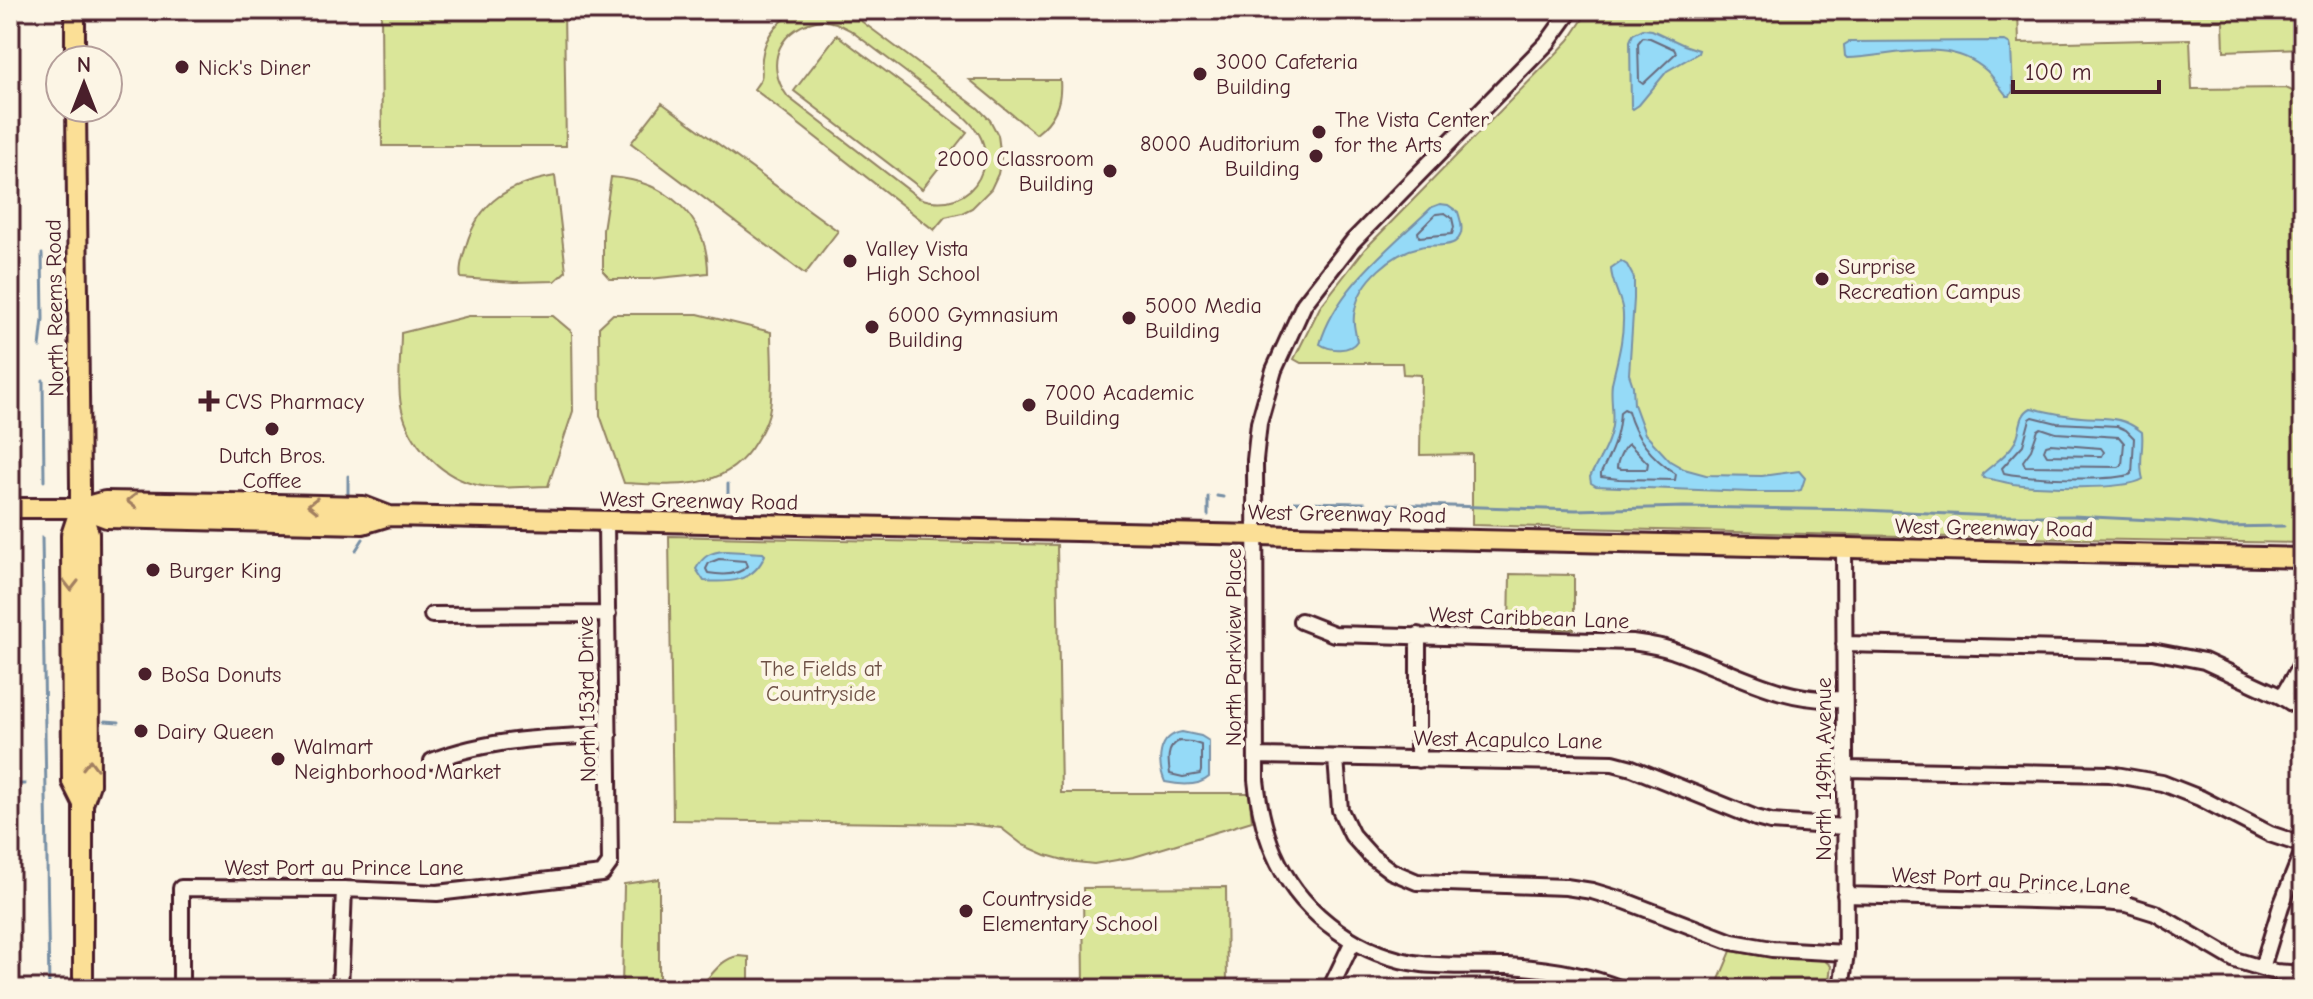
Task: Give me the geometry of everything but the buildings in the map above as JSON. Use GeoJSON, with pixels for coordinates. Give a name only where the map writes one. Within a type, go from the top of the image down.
{"type":"FeatureCollection","features":[{"type":"Feature","properties":{"kind":"main road"},"geometry":{"type":"LineString","coordinates":[[75,10],[75,44]]}},
{"type":"Feature","properties":{"kind":"main road","name":"North Reems Road"},"geometry":{"type":"LineString","coordinates":[[76,124],[80,508],[89,533],[90,784],[83,804],[83,989]]}},
{"type":"Feature","properties":{"kind":"main road","name":"West Greenway Road"},"geometry":{"type":"LineString","coordinates":[[10,508],[80,508],[107,518],[363,524],[389,516],[2303,558]]}},
{"type":"Feature","properties":{"kind":"street","name":"North Parkview Place"},"geometry":{"type":"LineString","coordinates":[[1571,10],[1548,42],[1353,241],[1303,306],[1274,370],[1259,423],[1255,460],[1256,756],[1259,807],[1277,861],[1306,903],[1353,941],[1419,964],[1543,969],[1587,977],[1622,989]]}},
{"type":"Feature","properties":{"kind":"street","name":"North 153rd Drive"},"geometry":{"type":"LineString","coordinates":[[602,874],[610,863],[606,522]]}},
{"type":"Feature","properties":{"kind":"street","name":"North 149th Avenue"},"geometry":{"type":"LineString","coordinates":[[1841,989],[1846,953],[1844,548]]}},
{"type":"Feature","properties":{"kind":"street"},"geometry":{"type":"LineString","coordinates":[[432,615],[608,614]]}},
{"type":"Feature","properties":{"kind":"street","name":"West Caribbean Lane"},"geometry":{"type":"LineString","coordinates":[[1301,621],[1334,634],[1632,642],[1672,650],[1776,692],[1808,699],[1844,699]]}},
{"type":"Feature","properties":{"kind":"street"},"geometry":{"type":"LineString","coordinates":[[1418,635],[1418,760]]}},
{"type":"Feature","properties":{"kind":"street"},"geometry":{"type":"LineString","coordinates":[[1844,644],[2152,651],[2204,661],[2303,710]]}},
{"type":"Feature","properties":{"kind":"street"},"geometry":{"type":"LineString","coordinates":[[2282,697],[2303,661]]}},
{"type":"Feature","properties":{"kind":"street"},"geometry":{"type":"LineString","coordinates":[[432,761],[451,754],[537,737],[609,735]]}},
{"type":"Feature","properties":{"kind":"street","name":"West Acapulco Lane"},"geometry":{"type":"LineString","coordinates":[[1256,756],[1613,763],[1756,818],[1771,822],[1845,827]]}},
{"type":"Feature","properties":{"kind":"street"},"geometry":{"type":"LineString","coordinates":[[1336,758],[1340,810],[1352,835],[1370,855],[1391,871],[1417,882],[1566,887],[1592,891],[1732,942],[1772,949],[1846,953]]}},
{"type":"Feature","properties":{"kind":"street"},"geometry":{"type":"LineString","coordinates":[[1845,769],[2110,774],[2162,783],[2200,798],[2270,834],[2303,845]]}},
{"type":"Feature","properties":{"kind":"street"},"geometry":{"type":"LineString","coordinates":[[2262,968],[2281,906],[2303,851]]}},
{"type":"Feature","properties":{"kind":"street","name":"West Port au Prince Lane"},"geometry":{"type":"LineString","coordinates":[[181,989],[181,888],[437,893],[602,874]]}},
{"type":"Feature","properties":{"kind":"street"},"geometry":{"type":"LineString","coordinates":[[340,989],[344,889]]}},
{"type":"Feature","properties":{"kind":"street","name":"West Port au Prince Lane"},"geometry":{"type":"LineString","coordinates":[[1845,895],[2126,904],[2155,913],[2235,960],[2275,972],[2303,974]]}},
{"type":"Feature","properties":{"kind":"street"},"geometry":{"type":"LineString","coordinates":[[1330,989],[1353,941]]}},
{"type":"Feature","properties":{"kind":"green space"},"geometry":{"type":"Polygon","coordinates":[[[381,10],[564,10],[566,146],[382,146],[381,10]]]}},
{"type":"Feature","properties":{"kind":"green space"},"geometry":{"type":"Polygon","coordinates":[[[803,10],[842,10],[853,15],[978,108],[990,120],[998,135],[1001,158],[991,189],[972,208],[945,217],[934,230],[754,89],[761,77],[762,58],[770,34],[803,10]],[[822,20],[808,23],[786,38],[777,59],[777,71],[788,97],[919,198],[946,201],[970,190],[982,171],[985,155],[974,127],[850,30],[822,20]]]}},
{"type":"Feature","properties":{"kind":"green space","name":"Surprise Recreation Campus"},"geometry":{"type":"Polygon","coordinates":[[[1589,10],[2018,10],[2019,43],[2190,39],[2192,89],[2286,88],[2303,96],[2303,543],[1472,525],[1472,454],[1420,455],[1421,375],[1403,374],[1402,363],[1301,363],[1294,359],[1320,307],[1365,249],[1569,40],[1589,10]]]}},
{"type":"Feature","properties":{"kind":"green space"},"geometry":{"type":"Polygon","coordinates":[[[2130,10],[2303,10],[2303,48],[2224,51],[2223,21],[2163,20],[2130,10]]]}},
{"type":"Feature","properties":{"kind":"green space"},"geometry":{"type":"Polygon","coordinates":[[[837,35],[967,132],[922,189],[794,91],[837,35]]]}},
{"type":"Feature","properties":{"kind":"green space"},"geometry":{"type":"Polygon","coordinates":[[[970,80],[1060,80],[1058,104],[1048,123],[1036,134],[970,80]]]}},
{"type":"Feature","properties":{"kind":"green space"},"geometry":{"type":"Polygon","coordinates":[[[662,103],[838,231],[805,274],[631,143],[662,103]]]}},
{"type":"Feature","properties":{"kind":"green space"},"geometry":{"type":"Polygon","coordinates":[[[555,176],[566,271],[555,281],[461,278],[462,262],[472,230],[488,206],[510,190],[555,176]]]}},
{"type":"Feature","properties":{"kind":"green space"},"geometry":{"type":"Polygon","coordinates":[[[611,177],[649,186],[680,205],[701,235],[708,273],[610,279],[603,271],[603,230],[611,177]]]}},
{"type":"Feature","properties":{"kind":"green space"},"geometry":{"type":"Polygon","coordinates":[[[613,314],[698,314],[771,332],[772,389],[768,416],[756,441],[744,458],[730,470],[698,482],[662,485],[624,483],[600,415],[599,327],[613,314]]]}},
{"type":"Feature","properties":{"kind":"green space"},"geometry":{"type":"Polygon","coordinates":[[[469,316],[553,316],[572,332],[573,411],[548,486],[486,486],[459,479],[427,455],[408,427],[400,395],[401,333],[469,316]]]}},
{"type":"Feature","properties":{"kind":"green space","name":"The Fields at Countryside"},"geometry":{"type":"Polygon","coordinates":[[[669,536],[1057,545],[1061,793],[1249,793],[1252,821],[1134,857],[1094,864],[1046,855],[1023,845],[1001,828],[969,824],[673,820],[669,536]]]}},
{"type":"Feature","properties":{"kind":"green space"},"geometry":{"type":"Polygon","coordinates":[[[1510,574],[1574,575],[1574,629],[1509,629],[1510,574]]]}},
{"type":"Feature","properties":{"kind":"green space"},"geometry":{"type":"Polygon","coordinates":[[[659,879],[659,989],[622,989],[624,884],[659,879]]]}},
{"type":"Feature","properties":{"kind":"green space"},"geometry":{"type":"Polygon","coordinates":[[[1226,887],[1227,989],[1084,989],[1083,888],[1226,887]]]}},
{"type":"Feature","properties":{"kind":"green space"},"geometry":{"type":"Polygon","coordinates":[[[1731,951],[1824,960],[1831,966],[1828,989],[1715,989],[1731,951]]]}},
{"type":"Feature","properties":{"kind":"green space"},"geometry":{"type":"Polygon","coordinates":[[[738,956],[749,957],[749,989],[693,989],[724,962],[738,956]]]}},
{"type":"Feature","properties":{"kind":"water"},"geometry":{"type":"Polygon","coordinates":[[[1643,29],[1699,50],[1667,71],[1633,109],[1630,41],[1633,34],[1643,29]]]}},
{"type":"Feature","properties":{"kind":"water"},"geometry":{"type":"Polygon","coordinates":[[[2005,41],[2011,48],[2013,91],[2010,96],[1987,71],[1972,60],[1955,54],[1920,51],[1847,58],[1844,45],[1849,42],[2005,41]]]}},
{"type":"Feature","properties":{"kind":"water"},"geometry":{"type":"Polygon","coordinates":[[[1440,204],[1458,212],[1462,227],[1459,238],[1453,243],[1409,250],[1388,262],[1370,279],[1358,299],[1354,318],[1357,341],[1354,345],[1340,349],[1320,344],[1339,304],[1352,286],[1432,207],[1440,204]]]}},
{"type":"Feature","properties":{"kind":"water"},"geometry":{"type":"Polygon","coordinates":[[[1621,261],[1634,278],[1629,374],[1634,404],[1645,434],[1670,461],[1684,469],[1706,475],[1762,476],[1799,471],[1805,478],[1801,490],[1751,492],[1596,486],[1591,483],[1590,477],[1606,446],[1612,426],[1612,383],[1623,315],[1611,268],[1621,261]]]}},
{"type":"Feature","properties":{"kind":"water"},"geometry":{"type":"Polygon","coordinates":[[[2031,408],[2068,416],[2113,419],[2142,432],[2143,479],[2118,485],[2080,487],[2013,484],[1983,478],[1982,474],[2012,447],[2024,414],[2031,408]]]}},
{"type":"Feature","properties":{"kind":"water"},"geometry":{"type":"Polygon","coordinates":[[[725,551],[765,555],[748,576],[723,582],[704,581],[696,569],[704,558],[725,551]]]}},
{"type":"Feature","properties":{"kind":"water"},"geometry":{"type":"Polygon","coordinates":[[[1182,732],[1209,741],[1209,777],[1194,784],[1165,782],[1162,775],[1161,751],[1168,739],[1182,732]]]}},
{"type":"Feature","properties":{"kind":"waterway"},"geometry":{"type":"LineString","coordinates":[[40,347],[42,254]]}},
{"type":"Feature","properties":{"kind":"waterway"},"geometry":{"type":"LineString","coordinates":[[43,380],[44,481]]}},
{"type":"Feature","properties":{"kind":"waterway"},"geometry":{"type":"LineString","coordinates":[[348,476],[348,496]]}},
{"type":"Feature","properties":{"kind":"waterway"},"geometry":{"type":"LineString","coordinates":[[728,484],[728,504]]}},
{"type":"Feature","properties":{"kind":"waterway"},"geometry":{"type":"LineString","coordinates":[[1217,496],[1223,497]]}},
{"type":"Feature","properties":{"kind":"waterway"},"geometry":{"type":"LineString","coordinates":[[1208,497],[1208,515]]}},
{"type":"Feature","properties":{"kind":"waterway"},"geometry":{"type":"LineString","coordinates":[[1291,502],[1365,503]]}},
{"type":"Feature","properties":{"kind":"waterway"},"geometry":{"type":"LineString","coordinates":[[1389,504],[1576,510],[1684,507],[1864,510],[2073,516],[2192,522],[2223,527],[2284,526]]}},
{"type":"Feature","properties":{"kind":"waterway"},"geometry":{"type":"LineString","coordinates":[[42,537],[49,989]]}},
{"type":"Feature","properties":{"kind":"waterway"},"geometry":{"type":"LineString","coordinates":[[356,550],[363,539]]}},
{"type":"Feature","properties":{"kind":"waterway"},"geometry":{"type":"LineString","coordinates":[[105,721],[119,722]]}},
{"type":"Feature","properties":{"kind":"waterway"},"geometry":{"type":"LineString","coordinates":[[15,784],[25,784]]}},
{"type":"Feature","properties":{"kind":"place","name":"Nick's Diner"},"geometry":{"type":"Point","coordinates":[182,67]}},
{"type":"Feature","properties":{"kind":"place","name":"3000 Cafeteria Building"},"geometry":{"type":"Point","coordinates":[1200,74]}},
{"type":"Feature","properties":{"kind":"place","name":"The Vista Center for the Arts"},"geometry":{"type":"Point","coordinates":[1319,132]}},
{"type":"Feature","properties":{"kind":"place","name":"8000 Auditorium Building"},"geometry":{"type":"Point","coordinates":[1316,156]}},
{"type":"Feature","properties":{"kind":"place","name":"2000 Classroom Building"},"geometry":{"type":"Point","coordinates":[1110,171]}},
{"type":"Feature","properties":{"kind":"place","name":"Valley Vista High School"},"geometry":{"type":"Point","coordinates":[850,261]}},
{"type":"Feature","properties":{"kind":"place","name":"Surprise Recreation Campus"},"geometry":{"type":"Point","coordinates":[1822,279]}},
{"type":"Feature","properties":{"kind":"place","name":"5000 Media Building"},"geometry":{"type":"Point","coordinates":[1129,318]}},
{"type":"Feature","properties":{"kind":"place","name":"6000 Gymnasium Building"},"geometry":{"type":"Point","coordinates":[872,327]}},
{"type":"Feature","properties":{"kind":"place","name":"CVS Pharmacy"},"geometry":{"type":"Point","coordinates":[209,401]}},
{"type":"Feature","properties":{"kind":"place","name":"7000 Academic Building"},"geometry":{"type":"Point","coordinates":[1029,405]}},
{"type":"Feature","properties":{"kind":"place","name":"Dutch Bros. Coffee"},"geometry":{"type":"Point","coordinates":[272,429]}},
{"type":"Feature","properties":{"kind":"place","name":"Burger King"},"geometry":{"type":"Point","coordinates":[153,570]}},
{"type":"Feature","properties":{"kind":"place","name":"BoSa Donuts"},"geometry":{"type":"Point","coordinates":[145,674]}},
{"type":"Feature","properties":{"kind":"place","name":"Dairy Queen"},"geometry":{"type":"Point","coordinates":[141,731]}},
{"type":"Feature","properties":{"kind":"place","name":"Walmart Neighborhood Market"},"geometry":{"type":"Point","coordinates":[278,759]}},
{"type":"Feature","properties":{"kind":"place","name":"Countryside Elementary School"},"geometry":{"type":"Point","coordinates":[966,911]}}]}
